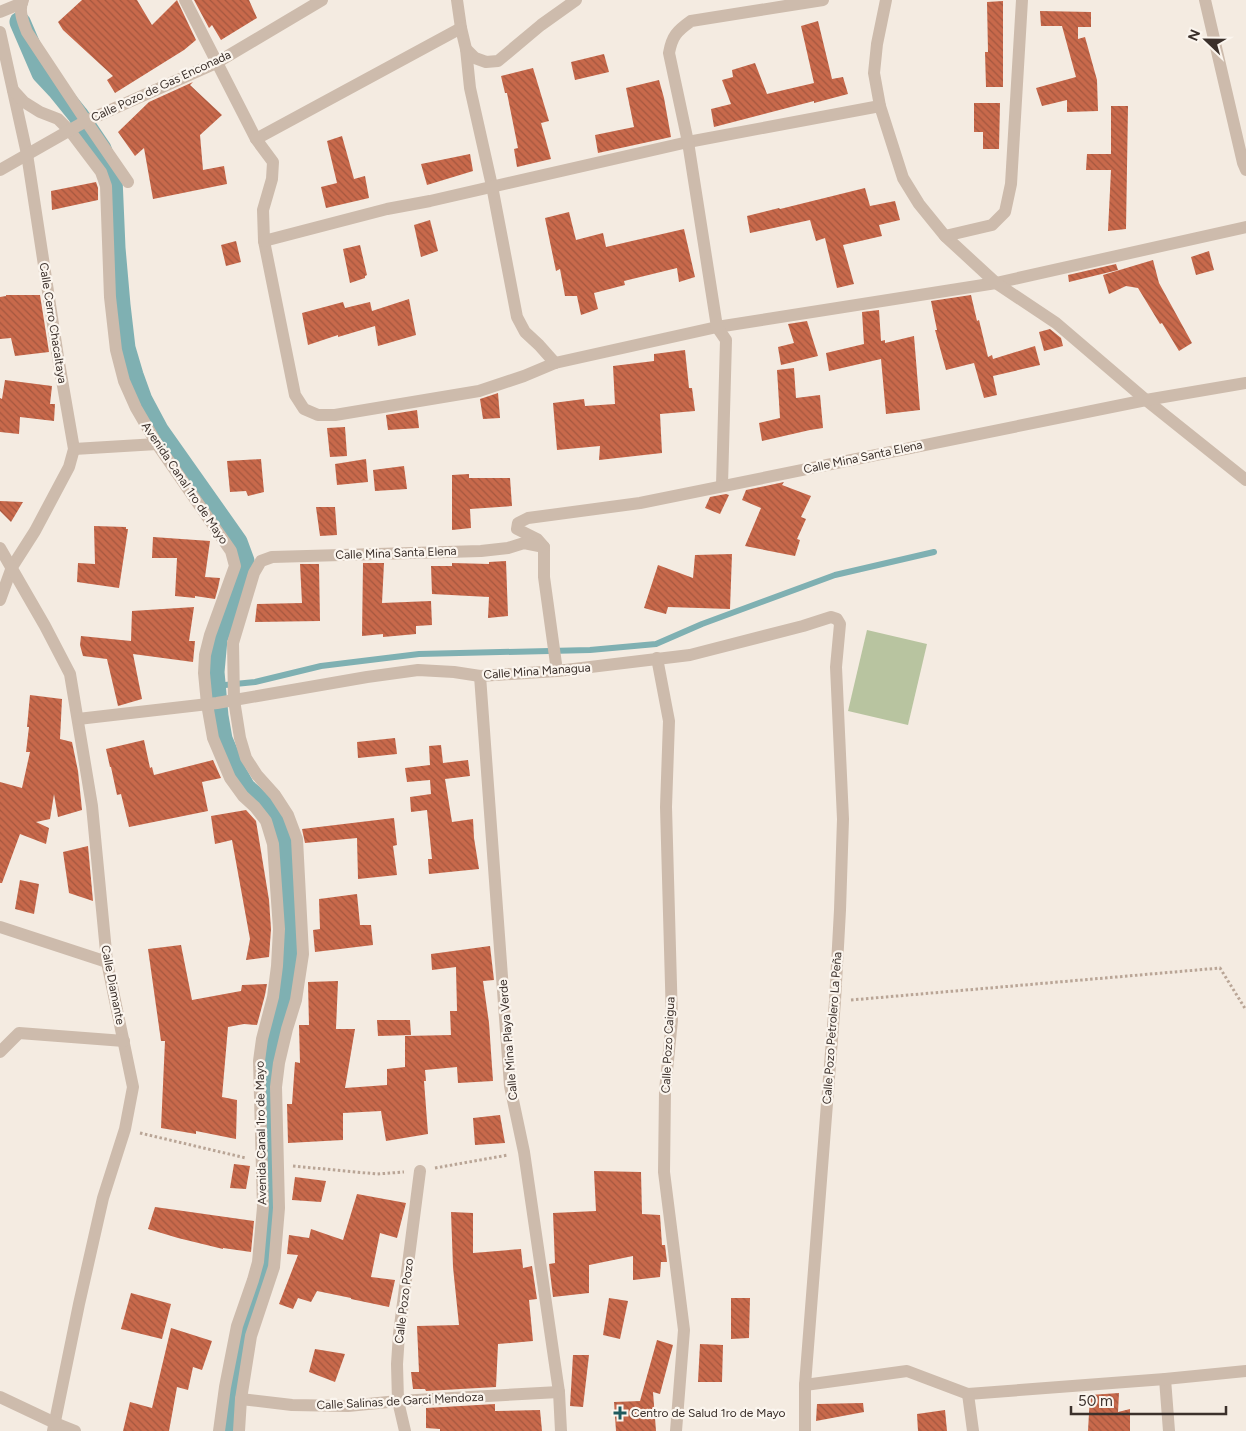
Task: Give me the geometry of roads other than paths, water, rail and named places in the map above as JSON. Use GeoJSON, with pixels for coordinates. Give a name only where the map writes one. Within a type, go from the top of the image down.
{"type":"FeatureCollection","features":[{"type":"Feature","properties":{"kind":"street"},"geometry":{"type":"LineString","coordinates":[[185,0],[256,139],[273,162],[272,179],[264,210],[264,241],[295,394],[304,409],[318,416],[335,415],[479,391],[555,363],[717,327],[996,283],[1246,227]]}},
{"type":"Feature","properties":{"kind":"street","name":"Calle Pozo de Gas Enconada"},"geometry":{"type":"LineString","coordinates":[[0,170],[86,121],[216,62],[322,0]]}},
{"type":"Feature","properties":{"kind":"street"},"geometry":{"type":"LineString","coordinates":[[457,0],[466,49],[470,88],[492,186],[517,317],[525,332],[555,363]]}},
{"type":"Feature","properties":{"kind":"street"},"geometry":{"type":"LineString","coordinates":[[466,49],[475,58],[486,62],[498,61],[541,25],[576,0]]}},
{"type":"Feature","properties":{"kind":"street"},"geometry":{"type":"LineString","coordinates":[[722,485],[726,340],[717,327],[688,142],[670,53],[672,41],[679,29],[691,21],[823,0]]}},
{"type":"Feature","properties":{"kind":"street"},"geometry":{"type":"LineString","coordinates":[[886,0],[877,44],[874,73],[880,106],[903,178],[919,204],[945,236],[996,283],[1056,323],[1146,400],[1246,480]]}},
{"type":"Feature","properties":{"kind":"street"},"geometry":{"type":"LineString","coordinates":[[945,236],[992,225],[1005,212],[1011,184],[1022,0]]}},
{"type":"Feature","properties":{"kind":"street"},"geometry":{"type":"LineString","coordinates":[[1204,0],[1246,170]]}},
{"type":"Feature","properties":{"kind":"street"},"geometry":{"type":"LineString","coordinates":[[0,12],[22,1],[22,18],[26,32],[128,182]]}},
{"type":"Feature","properties":{"kind":"street"},"geometry":{"type":"LineString","coordinates":[[256,139],[461,28]]}},
{"type":"Feature","properties":{"kind":"street","name":"Calle Cerro Chacaltaya"},"geometry":{"type":"LineString","coordinates":[[0,32],[27,154],[74,449],[69,467],[35,531],[12,567],[0,600]]}},
{"type":"Feature","properties":{"kind":"street","name":"Avenida Canal 1ro de Mayo"},"geometry":{"type":"LineString","coordinates":[[13,90],[24,102],[40,112],[58,119],[70,130],[102,172],[106,186],[110,297],[116,350],[124,381],[136,408],[157,444],[231,551],[235,566],[210,635],[205,655],[204,673],[207,704],[213,738],[230,778],[243,796],[266,821],[273,844],[279,929],[273,997],[262,1039],[259,1061],[263,1208],[258,1262],[237,1326],[225,1387],[219,1431]]}},
{"type":"Feature","properties":{"kind":"street"},"geometry":{"type":"LineString","coordinates":[[264,241],[387,209],[430,201],[688,142],[880,106]]}},
{"type":"Feature","properties":{"kind":"street","name":"Calle Mina Santa Elena"},"geometry":{"type":"LineString","coordinates":[[544,547],[537,539],[517,529],[518,523],[538,516],[640,502],[1146,400],[1246,383]]}},
{"type":"Feature","properties":{"kind":"street"},"geometry":{"type":"LineString","coordinates":[[74,449],[157,444]]}},
{"type":"Feature","properties":{"kind":"street","name":"Calle Mina Santa Elena"},"geometry":{"type":"LineString","coordinates":[[254,573],[261,562],[272,557],[481,551],[508,548],[524,543],[544,547]]}},
{"type":"Feature","properties":{"kind":"street"},"geometry":{"type":"LineString","coordinates":[[544,547],[544,577],[557,672]]}},
{"type":"Feature","properties":{"kind":"street","name":"Calle Diamante"},"geometry":{"type":"LineString","coordinates":[[0,548],[70,674],[92,806],[107,962],[133,1087],[124,1129],[103,1198],[54,1427]]}},
{"type":"Feature","properties":{"kind":"street","name":"Avenida Canal 1ro de Mayo"},"geometry":{"type":"LineString","coordinates":[[239,1431],[241,1399],[251,1336],[274,1267],[279,1208],[276,1087],[279,1063],[296,1000],[303,954],[297,838],[288,815],[276,795],[246,758],[240,738],[234,700],[233,643],[254,573]]}},
{"type":"Feature","properties":{"kind":"street","name":"Calle Mina Managua"},"geometry":{"type":"LineString","coordinates":[[78,719],[207,704],[418,670],[480,676],[557,672],[690,655],[803,626],[831,616],[838,619],[840,624]]}},
{"type":"Feature","properties":{"kind":"street","name":"Calle Pozo Petrolero La Peña"},"geometry":{"type":"LineString","coordinates":[[805,1431],[805,1385],[835,1001],[843,819],[836,667],[840,624]]}},
{"type":"Feature","properties":{"kind":"street","name":"Calle Pozo Caigua"},"geometry":{"type":"LineString","coordinates":[[656,658],[668,721],[666,807],[672,1020],[665,1091],[664,1172],[684,1330],[676,1431]]}},
{"type":"Feature","properties":{"kind":"street","name":"Calle Mina Playa Verde"},"geometry":{"type":"LineString","coordinates":[[480,676],[510,1086],[524,1152],[559,1392],[561,1431]]}},
{"type":"Feature","properties":{"kind":"street"},"geometry":{"type":"LineString","coordinates":[[0,927],[107,962]]}},
{"type":"Feature","properties":{"kind":"street"},"geometry":{"type":"LineString","coordinates":[[0,1052],[20,1033],[124,1041]]}},
{"type":"Feature","properties":{"kind":"street","name":"Calle Pozo Pozo"},"geometry":{"type":"LineString","coordinates":[[404,1431],[398,1401],[397,1364],[399,1334],[420,1171]]}},
{"type":"Feature","properties":{"kind":"street"},"geometry":{"type":"LineString","coordinates":[[805,1385],[907,1371],[968,1394],[1246,1371]]}},
{"type":"Feature","properties":{"kind":"street"},"geometry":{"type":"LineString","coordinates":[[1165,1379],[1169,1431]]}},
{"type":"Feature","properties":{"kind":"street","name":"Calle Salinas de Garci Mendoza"},"geometry":{"type":"LineString","coordinates":[[241,1399],[292,1405],[348,1406],[398,1401],[559,1392]]}},
{"type":"Feature","properties":{"kind":"street"},"geometry":{"type":"LineString","coordinates":[[968,1394],[973,1431]]}},
{"type":"Feature","properties":{"kind":"street"},"geometry":{"type":"LineString","coordinates":[[0,1397],[54,1427],[75,1431]]}},
{"type":"Feature","properties":{"kind":"waterway"},"geometry":{"type":"LineString","coordinates":[[20,22],[42,73],[78,115],[101,149],[112,178],[115,248],[125,348],[142,400],[158,430],[237,542],[244,561],[243,573],[217,639],[214,672],[218,716],[222,739],[236,772],[245,788],[274,817],[284,838],[290,956],[268,1069],[269,1207],[264,1262],[261,1281],[244,1331],[227,1431]]}},
{"type":"Feature","properties":{"kind":"waterway"},"geometry":{"type":"LineString","coordinates":[[215,686],[255,682],[321,666],[419,654],[590,650],[656,644],[702,624],[835,575],[934,552]]}},
{"type":"Feature","properties":{"kind":"place","name":"Centro de Salud 1ro de Mayo"},"geometry":{"type":"Point","coordinates":[620,1413]}}]}
